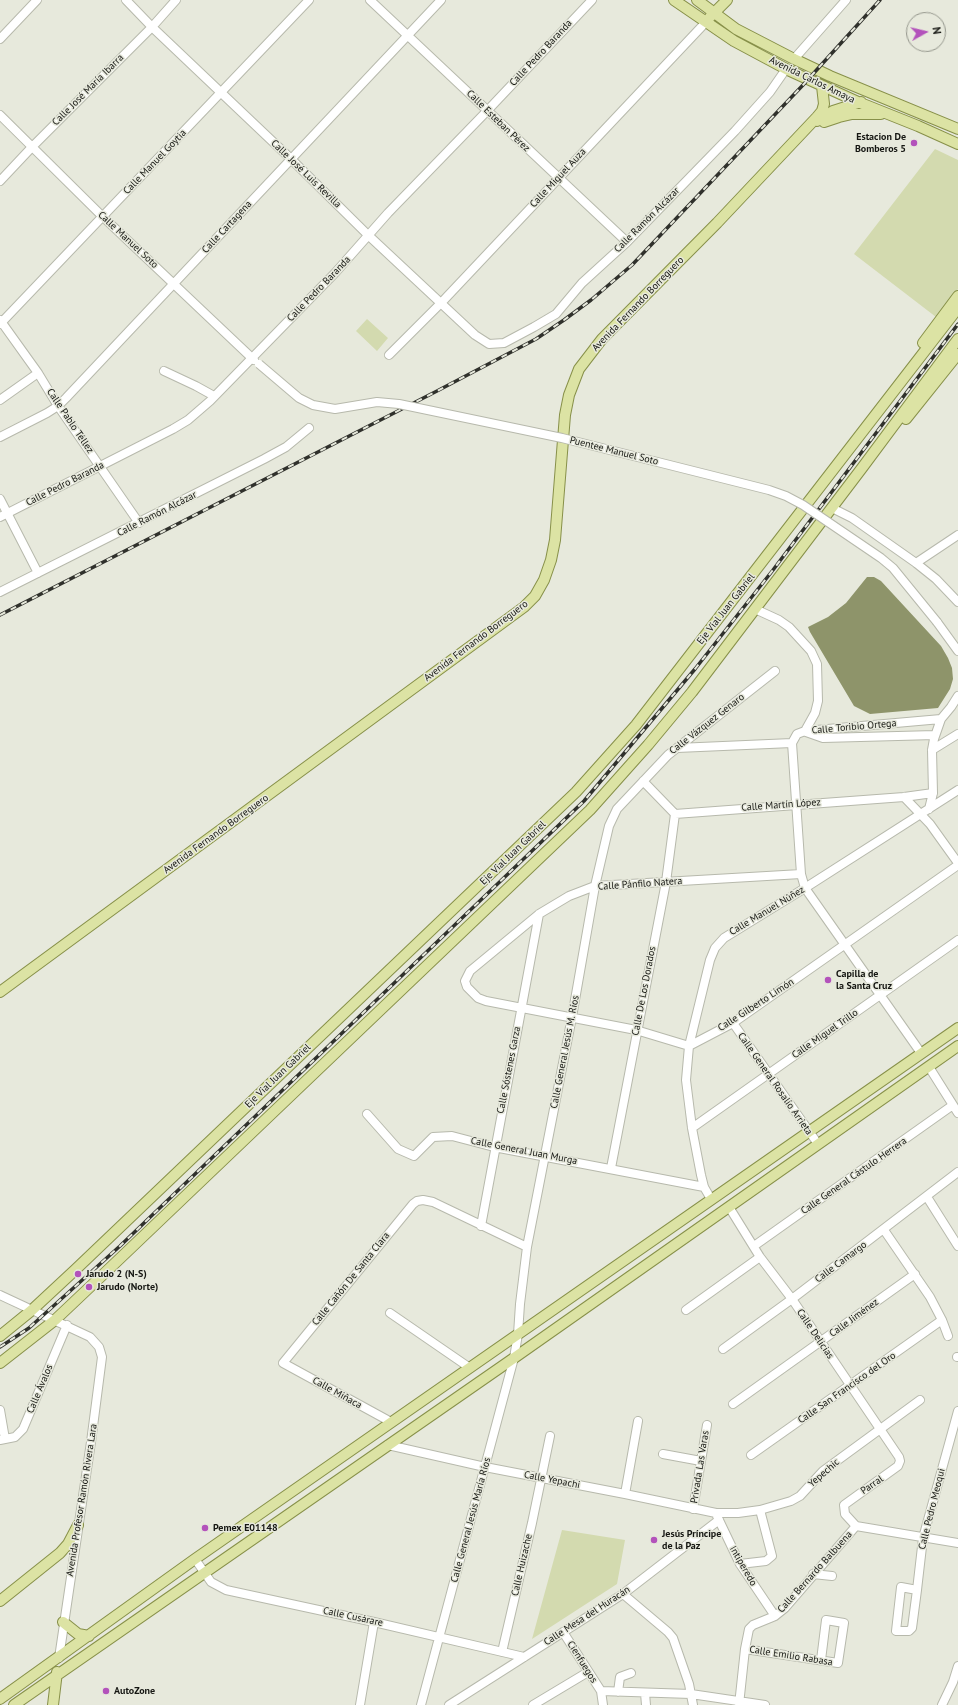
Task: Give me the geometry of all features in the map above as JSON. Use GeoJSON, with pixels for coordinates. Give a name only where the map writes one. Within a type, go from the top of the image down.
{"type":"FeatureCollection","features":[{"type":"Feature","properties":{"kind":"main road","name":"Avenida Carlos Amaya"},"geometry":{"type":"LineString","coordinates":[[674,0],[734,41],[786,69],[858,102],[958,144]]}},
{"type":"Feature","properties":{"kind":"main road","name":"Avenida Carlos Amaya"},"geometry":{"type":"LineString","coordinates":[[698,0],[736,29],[794,59],[830,76],[958,129]]}},
{"type":"Feature","properties":{"kind":"main road","name":"Calle Miguel Auza"},"geometry":{"type":"LineString","coordinates":[[706,22],[727,0]]}},
{"type":"Feature","properties":{"kind":"main road"},"geometry":{"type":"LineString","coordinates":[[807,128],[823,108],[825,99],[822,86]]}},
{"type":"Feature","properties":{"kind":"main road"},"geometry":{"type":"LineString","coordinates":[[807,128],[826,115],[858,102],[882,102],[906,107]]}},
{"type":"Feature","properties":{"kind":"main road"},"geometry":{"type":"LineString","coordinates":[[807,128],[839,116],[866,114],[888,115]]}},
{"type":"Feature","properties":{"kind":"main road"},"geometry":{"type":"LineString","coordinates":[[918,126],[923,114]]}},
{"type":"Feature","properties":{"kind":"main road","name":"Avenida Fernando Borreguero"},"geometry":{"type":"LineString","coordinates":[[0,992],[524,607],[535,596],[544,580],[551,560],[555,540],[565,415],[569,395],[579,369],[602,339],[717,223],[807,128]]}},
{"type":"Feature","properties":{"kind":"main road"},"geometry":{"type":"LineString","coordinates":[[879,411],[894,382],[958,296]]}},
{"type":"Feature","properties":{"kind":"main road","name":"Eje Vial Juan Gabriel"},"geometry":{"type":"LineString","coordinates":[[0,1336],[32,1310],[576,792],[636,725],[879,411],[909,369],[958,308]]}},
{"type":"Feature","properties":{"kind":"main road"},"geometry":{"type":"LineString","coordinates":[[0,1363],[55,1320],[590,810],[648,746],[692,692],[879,446],[958,339]]}},
{"type":"Feature","properties":{"kind":"main road"},"geometry":{"type":"LineString","coordinates":[[879,446],[906,420],[958,354]]}},
{"type":"Feature","properties":{"kind":"main road"},"geometry":{"type":"LineString","coordinates":[[0,1698],[59,1658],[196,1559],[391,1422],[958,1028]]}},
{"type":"Feature","properties":{"kind":"main road"},"geometry":{"type":"LineString","coordinates":[[14,1705],[514,1358],[958,1046]]}},
{"type":"Feature","properties":{"kind":"main road"},"geometry":{"type":"LineString","coordinates":[[0,1601],[60,1553],[68,1544],[78,1525]]}},
{"type":"Feature","properties":{"kind":"main road"},"geometry":{"type":"LineString","coordinates":[[63,1622],[78,1634],[89,1636]]}},
{"type":"Feature","properties":{"kind":"main road","name":"Avenida Profesor Ramón Rivera Lara"},"geometry":{"type":"LineString","coordinates":[[53,1705],[59,1658]]}},
{"type":"Feature","properties":{"kind":"street"},"geometry":{"type":"LineString","coordinates":[[0,39],[37,0]]}},
{"type":"Feature","properties":{"kind":"street","name":"Calle José Luis Revilla"},"geometry":{"type":"LineString","coordinates":[[126,0],[152,27],[291,159],[368,235],[475,335],[489,344]]}},
{"type":"Feature","properties":{"kind":"street","name":"Calle José María Ibarra"},"geometry":{"type":"LineString","coordinates":[[0,181],[32,146],[152,27],[176,0]]}},
{"type":"Feature","properties":{"kind":"street","name":"Calle Manuel Goytia"},"geometry":{"type":"LineString","coordinates":[[1,322],[221,94],[309,0]]}},
{"type":"Feature","properties":{"kind":"street","name":"Calle Esteban Pérez"},"geometry":{"type":"LineString","coordinates":[[370,0],[627,242]]}},
{"type":"Feature","properties":{"kind":"street","name":"Calle Cartagena"},"geometry":{"type":"LineString","coordinates":[[0,437],[31,422],[58,406],[441,0]]}},
{"type":"Feature","properties":{"kind":"street","name":"Calle Pedro Baranda"},"geometry":{"type":"LineString","coordinates":[[4,515],[100,467],[188,420],[214,396],[335,274],[417,181],[487,111],[592,0]]}},
{"type":"Feature","properties":{"kind":"street"},"geometry":{"type":"LineString","coordinates":[[794,59],[846,0]]}},
{"type":"Feature","properties":{"kind":"street","name":"Calle Miguel Auza"},"geometry":{"type":"LineString","coordinates":[[389,355],[441,303],[706,22]]}},
{"type":"Feature","properties":{"kind":"street","name":"Calle Ramón Alcázar"},"geometry":{"type":"LineString","coordinates":[[489,344],[504,343],[552,316],[563,307],[582,283],[627,242],[735,131],[770,92],[786,69]]}},
{"type":"Feature","properties":{"kind":"street","name":"Calle Manuel Soto"},"geometry":{"type":"LineString","coordinates":[[0,115],[102,216],[259,364]]}},
{"type":"Feature","properties":{"kind":"street","name":"Calle Pablo Téllez"},"geometry":{"type":"LineString","coordinates":[[1,322],[38,373],[58,406],[139,523]]}},
{"type":"Feature","properties":{"kind":"street","name":"Puentee Manuel Soto"},"geometry":{"type":"LineString","coordinates":[[259,364],[299,398],[312,405],[335,409],[377,402],[399,404],[562,438],[769,490],[786,496],[803,505],[881,558],[893,568],[937,622],[958,651]]}},
{"type":"Feature","properties":{"kind":"street"},"geometry":{"type":"LineString","coordinates":[[164,371],[214,396]]}},
{"type":"Feature","properties":{"kind":"street"},"geometry":{"type":"LineString","coordinates":[[0,400],[38,373]]}},
{"type":"Feature","properties":{"kind":"street","name":"Calle Ramón Alcázar"},"geometry":{"type":"LineString","coordinates":[[0,592],[139,523],[286,447],[309,428]]}},
{"type":"Feature","properties":{"kind":"street"},"geometry":{"type":"LineString","coordinates":[[0,498],[4,515],[38,573]]}},
{"type":"Feature","properties":{"kind":"street"},"geometry":{"type":"LineString","coordinates":[[832,508],[852,518],[916,563],[936,579],[958,602]]}},
{"type":"Feature","properties":{"kind":"street"},"geometry":{"type":"LineString","coordinates":[[916,563],[958,535]]}},
{"type":"Feature","properties":{"kind":"street"},"geometry":{"type":"LineString","coordinates":[[755,609],[779,620],[789,627],[811,651],[817,664],[818,701],[815,713],[805,731],[813,736],[823,738],[935,735]]}},
{"type":"Feature","properties":{"kind":"street","name":"Calle Vázquez Genaro"},"geometry":{"type":"LineString","coordinates":[[643,781],[676,748],[775,671]]}},
{"type":"Feature","properties":{"kind":"street"},"geometry":{"type":"LineString","coordinates":[[925,812],[933,793],[932,750],[935,735],[941,719],[958,696]]}},
{"type":"Feature","properties":{"kind":"street","name":"Calle Toribio Ortega"},"geometry":{"type":"LineString","coordinates":[[792,743],[797,734],[805,731],[941,719]]}},
{"type":"Feature","properties":{"kind":"street"},"geometry":{"type":"LineString","coordinates":[[932,750],[958,734]]}},
{"type":"Feature","properties":{"kind":"street"},"geometry":{"type":"LineString","coordinates":[[676,748],[792,743],[801,874],[805,888],[921,1053]]}},
{"type":"Feature","properties":{"kind":"street"},"geometry":{"type":"LineString","coordinates":[[643,781],[675,814]]}},
{"type":"Feature","properties":{"kind":"street","name":"Calle General Jesús M. Ríos"},"geometry":{"type":"LineString","coordinates":[[518,1334],[527,1247],[572,1017],[595,886],[613,817],[617,809],[643,781]]}},
{"type":"Feature","properties":{"kind":"street","name":"Calle Manuel Núñez"},"geometry":{"type":"LineString","coordinates":[[711,1200],[704,1187],[692,1128],[686,1080],[690,1046],[710,960],[715,948],[724,938],[958,790]]}},
{"type":"Feature","properties":{"kind":"street","name":"Calle Martín López"},"geometry":{"type":"LineString","coordinates":[[675,814],[933,793]]}},
{"type":"Feature","properties":{"kind":"street"},"geometry":{"type":"LineString","coordinates":[[904,796],[925,812],[958,864]]}},
{"type":"Feature","properties":{"kind":"street","name":"Calle De Los Dorados"},"geometry":{"type":"LineString","coordinates":[[611,1168],[636,1030],[666,882],[675,814]]}},
{"type":"Feature","properties":{"kind":"street","name":"Calle Gilberto Limón"},"geometry":{"type":"LineString","coordinates":[[690,1046],[733,1023],[958,864]]}},
{"type":"Feature","properties":{"kind":"street","name":"Calle Pánfilo Natera"},"geometry":{"type":"LineString","coordinates":[[521,1008],[478,998],[467,987],[465,981],[470,971],[539,914],[569,896],[595,886],[801,874]]}},
{"type":"Feature","properties":{"kind":"street","name":"Calle Sóstenes Garza"},"geometry":{"type":"LineString","coordinates":[[481,1226],[494,1147],[539,914]]}},
{"type":"Feature","properties":{"kind":"street","name":"Calle Miguel Trillo"},"geometry":{"type":"LineString","coordinates":[[692,1128],[958,940]]}},
{"type":"Feature","properties":{"kind":"street"},"geometry":{"type":"LineString","coordinates":[[521,1008],[636,1030],[690,1046]]}},
{"type":"Feature","properties":{"kind":"street","name":"Calle General Rosalío Arrieta"},"geometry":{"type":"LineString","coordinates":[[733,1023],[767,1074],[818,1144]]}},
{"type":"Feature","properties":{"kind":"street"},"geometry":{"type":"LineString","coordinates":[[929,1067],[958,1113]]}},
{"type":"Feature","properties":{"kind":"street","name":"Calle General Cástulo Herrera"},"geometry":{"type":"LineString","coordinates":[[754,1246],[953,1105]]}},
{"type":"Feature","properties":{"kind":"street","name":"Calle General Juan Murga"},"geometry":{"type":"LineString","coordinates":[[367,1114],[398,1149],[414,1156],[433,1137],[452,1136],[494,1147],[611,1168],[704,1187]]}},
{"type":"Feature","properties":{"kind":"street","name":"Calle Camargo"},"geometry":{"type":"LineString","coordinates":[[723,1349],[884,1230],[958,1172]]}},
{"type":"Feature","properties":{"kind":"street"},"geometry":{"type":"LineString","coordinates":[[927,1197],[958,1246]]}},
{"type":"Feature","properties":{"kind":"street","name":"Calle Cañón De Santa Clara"},"geometry":{"type":"LineString","coordinates":[[282,1363],[413,1204],[423,1200],[433,1202],[481,1226]]}},
{"type":"Feature","properties":{"kind":"street","name":"Calle Delicias"},"geometry":{"type":"LineString","coordinates":[[729,1207],[760,1257],[792,1299],[900,1461]]}},
{"type":"Feature","properties":{"kind":"street"},"geometry":{"type":"LineString","coordinates":[[481,1226],[527,1247]]}},
{"type":"Feature","properties":{"kind":"street"},"geometry":{"type":"LineString","coordinates":[[884,1230],[915,1274],[942,1320],[948,1336]]}},
{"type":"Feature","properties":{"kind":"street"},"geometry":{"type":"LineString","coordinates":[[686,1310],[760,1257]]}},
{"type":"Feature","properties":{"kind":"street","name":"Calle Jiménez"},"geometry":{"type":"LineString","coordinates":[[733,1404],[915,1274]]}},
{"type":"Feature","properties":{"kind":"street","name":"Avenida Profesor Ramón Rivera Lara"},"geometry":{"type":"LineString","coordinates":[[0,1295],[67,1325],[93,1340],[99,1347],[102,1357],[93,1429],[63,1622],[59,1658]]}},
{"type":"Feature","properties":{"kind":"street"},"geometry":{"type":"LineString","coordinates":[[390,1313],[470,1368]]}},
{"type":"Feature","properties":{"kind":"street","name":"Calle San Francisco del Oro"},"geometry":{"type":"LineString","coordinates":[[751,1455],[942,1320]]}},
{"type":"Feature","properties":{"kind":"street","name":"Calle Ávalos"},"geometry":{"type":"LineString","coordinates":[[3,1440],[15,1437],[23,1429],[67,1325]]}},
{"type":"Feature","properties":{"kind":"street","name":"Calle General Jesús María Ríos"},"geometry":{"type":"LineString","coordinates":[[421,1705],[514,1358],[518,1334]]}},
{"type":"Feature","properties":{"kind":"street","name":"Calle Miñaca"},"geometry":{"type":"LineString","coordinates":[[282,1363],[391,1422]]}},
{"type":"Feature","properties":{"kind":"street","name":"Yepechic"},"geometry":{"type":"LineString","coordinates":[[718,1516],[760,1510],[791,1502],[800,1496],[823,1471],[920,1400]]}},
{"type":"Feature","properties":{"kind":"street"},"geometry":{"type":"LineString","coordinates":[[0,1410],[3,1440]]}},
{"type":"Feature","properties":{"kind":"street","name":"Calle Pedro Meoqui"},"geometry":{"type":"LineString","coordinates":[[917,1590],[901,1587],[896,1631],[910,1631],[912,1628],[924,1538],[958,1411]]}},
{"type":"Feature","properties":{"kind":"street"},"geometry":{"type":"LineString","coordinates":[[625,1494],[638,1421]]}},
{"type":"Feature","properties":{"kind":"street","name":"Privada Las Varas"},"geometry":{"type":"LineString","coordinates":[[693,1508],[707,1425]]}},
{"type":"Feature","properties":{"kind":"street","name":"Calle Huizache"},"geometry":{"type":"LineString","coordinates":[[502,1652],[542,1478],[550,1436]]}},
{"type":"Feature","properties":{"kind":"street","name":"Calle Yepachi"},"geometry":{"type":"LineString","coordinates":[[388,1445],[485,1467],[693,1508],[718,1516]]}},
{"type":"Feature","properties":{"kind":"street"},"geometry":{"type":"LineString","coordinates":[[663,1454],[701,1461]]}},
{"type":"Feature","properties":{"kind":"street","name":"Parral"},"geometry":{"type":"LineString","coordinates":[[856,1526],[845,1514],[844,1507],[846,1503],[898,1466],[900,1461]]}},
{"type":"Feature","properties":{"kind":"street"},"geometry":{"type":"LineString","coordinates":[[740,1564],[766,1561],[772,1556],[760,1510]]}},
{"type":"Feature","properties":{"kind":"street","name":"Intiperedo"},"geometry":{"type":"LineString","coordinates":[[718,1516],[740,1564],[775,1616]]}},
{"type":"Feature","properties":{"kind":"street","name":"Calle Mesa del Huracán"},"geometry":{"type":"LineString","coordinates":[[448,1705],[623,1594],[718,1516]]}},
{"type":"Feature","properties":{"kind":"street"},"geometry":{"type":"LineString","coordinates":[[856,1526],[958,1543]]}},
{"type":"Feature","properties":{"kind":"street","name":"Calle Bernardo Balbuena"},"geometry":{"type":"LineString","coordinates":[[745,1649],[748,1631],[751,1626],[775,1616],[785,1608],[856,1526]]}},
{"type":"Feature","properties":{"kind":"street","name":"Calle Cusárare"},"geometry":{"type":"LineString","coordinates":[[196,1559],[211,1582],[226,1590],[374,1622],[524,1657]]}},
{"type":"Feature","properties":{"kind":"street"},"geometry":{"type":"LineString","coordinates":[[813,1574],[832,1576]]}},
{"type":"Feature","properties":{"kind":"street"},"geometry":{"type":"LineString","coordinates":[[623,1594],[668,1632],[673,1638],[691,1694],[693,1705]]}},
{"type":"Feature","properties":{"kind":"street","name":"Calle Emilio Rabasa"},"geometry":{"type":"LineString","coordinates":[[745,1649],[838,1663],[844,1623],[826,1620],[821,1660]]}},
{"type":"Feature","properties":{"kind":"street"},"geometry":{"type":"LineString","coordinates":[[360,1705],[374,1622]]}},
{"type":"Feature","properties":{"kind":"street","name":"Cienfuegos"},"geometry":{"type":"LineString","coordinates":[[563,1632],[601,1691]]}},
{"type":"Feature","properties":{"kind":"street"},"geometry":{"type":"LineString","coordinates":[[739,1703],[745,1649]]}},
{"type":"Feature","properties":{"kind":"street"},"geometry":{"type":"LineString","coordinates":[[942,1705],[953,1682],[958,1666]]}},
{"type":"Feature","properties":{"kind":"street"},"geometry":{"type":"LineString","coordinates":[[533,1705],[588,1672]]}},
{"type":"Feature","properties":{"kind":"street"},"geometry":{"type":"LineString","coordinates":[[618,1692],[620,1678],[631,1672]]}},
{"type":"Feature","properties":{"kind":"street"},"geometry":{"type":"LineString","coordinates":[[603,1705],[601,1691],[691,1694],[739,1703],[765,1705]]}},
{"type":"Feature","properties":{"kind":"street"},"geometry":{"type":"LineString","coordinates":[[645,1693],[646,1705]]}},
{"type":"Feature","properties":{"kind":"shaded area"},"geometry":{"type":"Polygon","coordinates":[[[935,149],[958,160],[958,289],[936,317],[854,254],[935,149]]]}},
{"type":"Feature","properties":{"kind":"shaded area"},"geometry":{"type":"Polygon","coordinates":[[[367,319],[388,338],[377,351],[356,331],[367,319]]]}},
{"type":"Feature","properties":{"kind":"shaded area"},"geometry":{"type":"Polygon","coordinates":[[[867,577],[874,577],[881,581],[941,646],[948,658],[952,668],[953,679],[950,689],[938,708],[870,714],[854,706],[810,632],[808,627],[828,617],[846,603],[867,577]]]}},
{"type":"Feature","properties":{"kind":"shaded area"},"geometry":{"type":"Polygon","coordinates":[[[562,1530],[625,1540],[617,1584],[532,1639],[562,1530]]]}},
{"type":"Feature","properties":{"kind":"railway"},"geometry":{"type":"LineString","coordinates":[[0,615],[437,391],[536,339],[564,320],[591,300],[632,265],[803,85],[880,0]]}},
{"type":"Feature","properties":{"kind":"railway"},"geometry":{"type":"LineString","coordinates":[[0,1347],[29,1328],[120,1246],[584,801],[695,669],[773,570],[958,324]]}},
{"type":"Feature","properties":{"kind":"place","name":"Estacion De Bomberos 5"},"geometry":{"type":"Point","coordinates":[914,143]}},
{"type":"Feature","properties":{"kind":"place","name":"Capilla de la Santa Cruz"},"geometry":{"type":"Point","coordinates":[828,980]}},
{"type":"Feature","properties":{"kind":"place","name":"Jarudo 2 (N-S)"},"geometry":{"type":"Point","coordinates":[78,1274]}},
{"type":"Feature","properties":{"kind":"place","name":"Jarudo (Norte)"},"geometry":{"type":"Point","coordinates":[89,1287]}},
{"type":"Feature","properties":{"kind":"place","name":"Pemex E01148"},"geometry":{"type":"Point","coordinates":[205,1528]}},
{"type":"Feature","properties":{"kind":"place","name":"Jesús Príncipe de la Paz"},"geometry":{"type":"Point","coordinates":[654,1540]}},
{"type":"Feature","properties":{"kind":"place","name":"AutoZone"},"geometry":{"type":"Point","coordinates":[106,1691]}}]}
